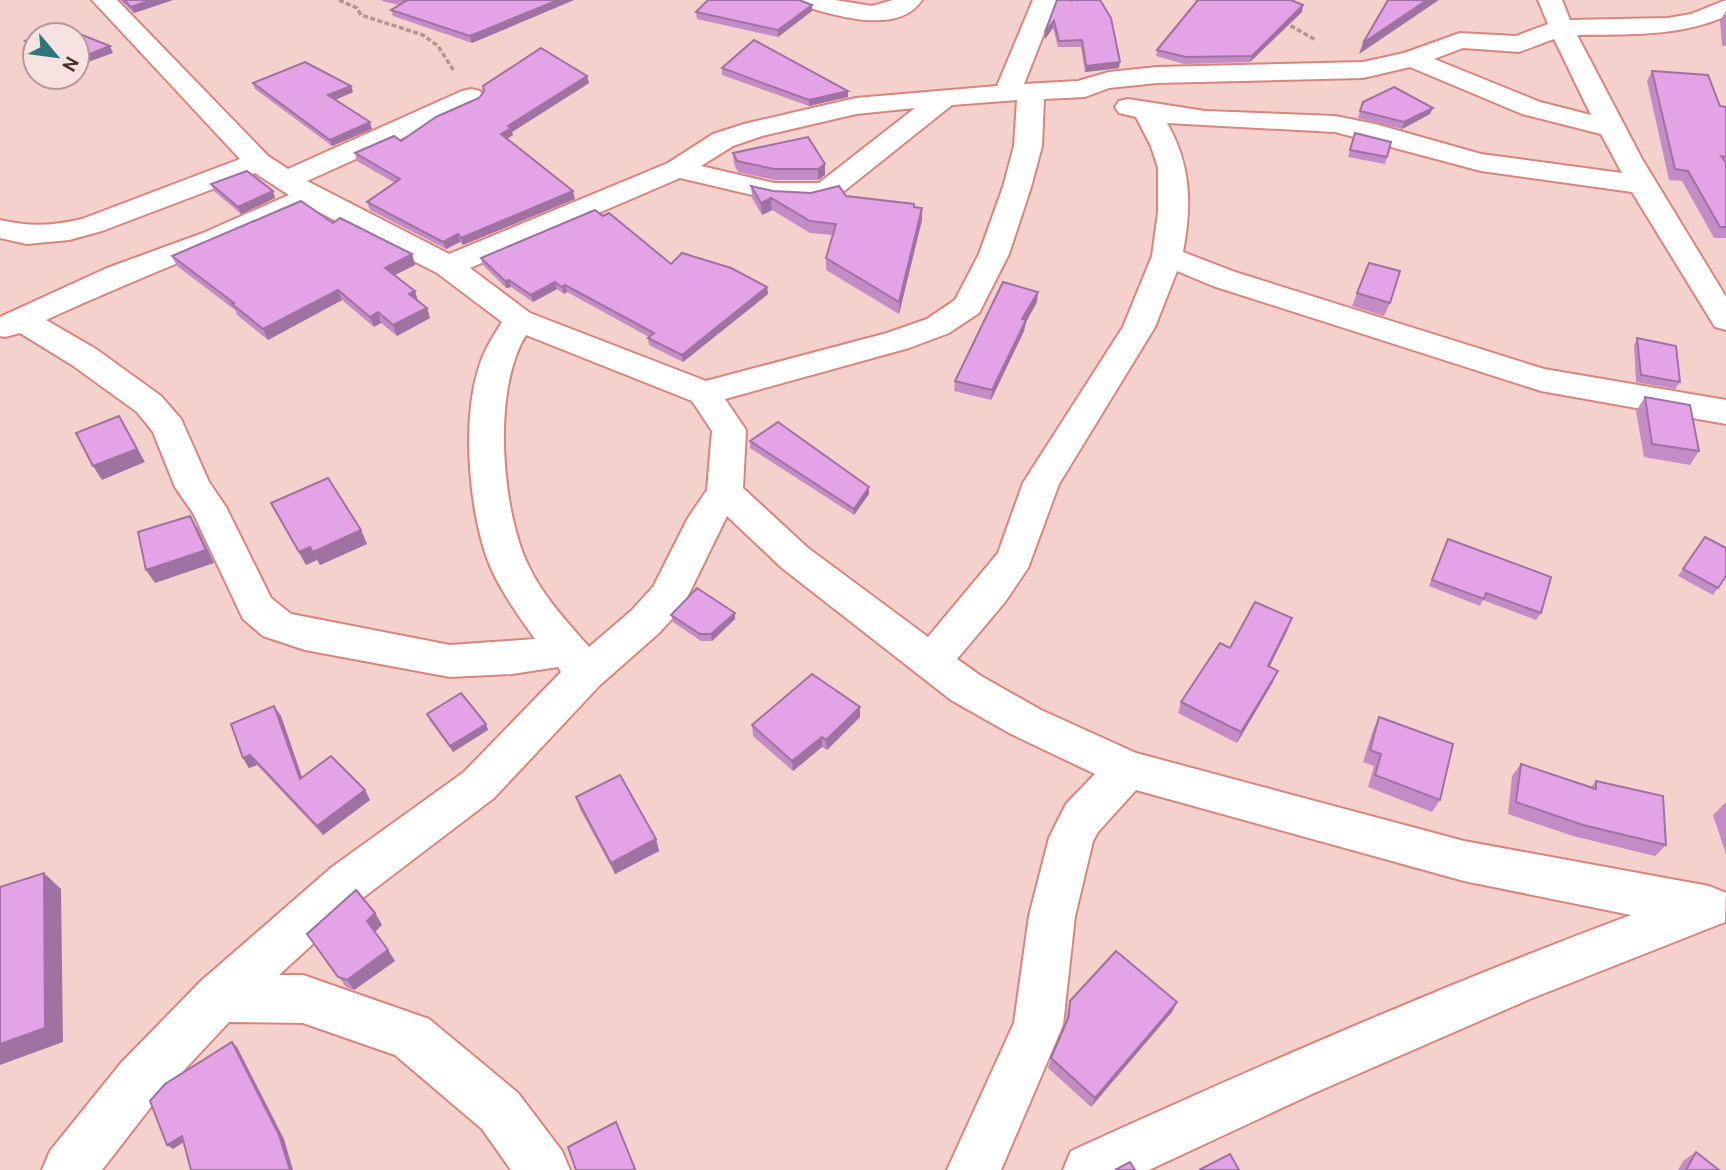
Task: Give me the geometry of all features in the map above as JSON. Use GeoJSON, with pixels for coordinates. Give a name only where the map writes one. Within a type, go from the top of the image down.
{"type":"FeatureCollection","features":[{"type":"Feature","properties":{"kind":"street"},"geometry":{"type":"LineString","coordinates":[[12,324],[47,337],[84,357],[149,404],[169,428],[193,487],[208,506],[257,608],[277,625],[305,635],[450,660],[512,658],[577,662],[618,648],[668,597],[706,518],[725,492],[729,430],[704,393],[519,320],[448,267],[298,188],[258,162],[104,0]]}},
{"type":"Feature","properties":{"kind":"street"},"geometry":{"type":"LineString","coordinates":[[807,0],[875,15],[894,11],[910,0]]}},
{"type":"Feature","properties":{"kind":"street"},"geometry":{"type":"LineString","coordinates":[[704,393],[898,341],[938,326],[968,306],[994,254],[1028,146],[1019,92],[1045,0]]}},
{"type":"Feature","properties":{"kind":"street"},"geometry":{"type":"LineString","coordinates":[[1550,0],[1561,28],[1642,184],[1683,258],[1726,320]]}},
{"type":"Feature","properties":{"kind":"street"},"geometry":{"type":"LineString","coordinates":[[1085,89],[1091,84],[1109,80],[1157,75],[1363,70],[1412,59],[1449,43],[1473,40],[1519,44],[1561,28],[1668,25],[1697,20],[1726,7]]}},
{"type":"Feature","properties":{"kind":"street"},"geometry":{"type":"LineString","coordinates":[[1412,59],[1531,108],[1612,129]]}},
{"type":"Feature","properties":{"kind":"street"},"geometry":{"type":"LineString","coordinates":[[448,267],[678,169],[723,140],[856,106],[946,97],[1085,89],[1110,102],[1147,113],[1201,120],[1335,124],[1462,159],[1538,172],[1642,184]]}},
{"type":"Feature","properties":{"kind":"street"},"geometry":{"type":"LineString","coordinates":[[12,324],[118,275],[214,239],[298,188],[471,97]]}},
{"type":"Feature","properties":{"kind":"street"},"geometry":{"type":"LineString","coordinates":[[678,169],[770,190],[820,193],[828,190],[946,97]]}},
{"type":"Feature","properties":{"kind":"street"},"geometry":{"type":"LineString","coordinates":[[930,661],[991,591],[1015,558],[1041,483],[1139,327],[1171,239],[1172,167],[1160,135],[1147,113]]}},
{"type":"Feature","properties":{"kind":"street"},"geometry":{"type":"LineString","coordinates":[[0,229],[27,235],[58,234],[92,225],[258,162]]}},
{"type":"Feature","properties":{"kind":"street"},"geometry":{"type":"LineString","coordinates":[[1167,256],[1224,279],[1541,380],[1726,412]]}},
{"type":"Feature","properties":{"kind":"street"},"geometry":{"type":"LineString","coordinates":[[519,320],[499,354],[490,396],[489,482],[508,562],[538,611],[577,662]]}},
{"type":"Feature","properties":{"kind":"street"},"geometry":{"type":"LineString","coordinates":[[725,492],[795,558],[967,688],[1026,722],[1128,769],[1464,861],[1587,886],[1717,906]]}},
{"type":"Feature","properties":{"kind":"street"},"geometry":{"type":"LineString","coordinates":[[69,1170],[139,1081],[218,998],[348,881],[432,822],[478,785],[577,662]]}},
{"type":"Feature","properties":{"kind":"street"},"geometry":{"type":"LineString","coordinates":[[974,1170],[1038,1025],[1052,916],[1071,838],[1082,818],[1128,769]]}},
{"type":"Feature","properties":{"kind":"street"},"geometry":{"type":"LineString","coordinates":[[1090,1170],[1294,1076],[1516,981],[1717,906]]}},
{"type":"Feature","properties":{"kind":"street"},"geometry":{"type":"LineString","coordinates":[[218,998],[303,999],[411,1036],[500,1111],[543,1170]]}},
{"type":"Feature","properties":{"kind":"path"},"geometry":{"type":"LineString","coordinates":[[338,0],[357,8],[361,15],[423,35],[430,40],[438,46],[460,86],[471,97]]}},
{"type":"Feature","properties":{"kind":"path"},"geometry":{"type":"LineString","coordinates":[[1280,21],[1329,47],[1363,70]]}},
{"type":"Feature","properties":{"kind":"building"},"geometry":{"type":"Polygon","coordinates":[[[124,0],[151,0],[131,7],[124,0]]]}},
{"type":"Feature","properties":{"kind":"building"},"geometry":{"type":"Polygon","coordinates":[[[403,0],[558,0],[470,36],[391,10],[406,1],[403,0]]]}},
{"type":"Feature","properties":{"kind":"building"},"geometry":{"type":"Polygon","coordinates":[[[708,0],[799,0],[812,5],[778,30],[696,12],[708,0]]]}},
{"type":"Feature","properties":{"kind":"building"},"geometry":{"type":"Polygon","coordinates":[[[1057,0],[1100,0],[1111,18],[1120,62],[1086,66],[1082,40],[1059,41],[1054,21],[1045,32],[1057,0]]]}},
{"type":"Feature","properties":{"kind":"building"},"geometry":{"type":"Polygon","coordinates":[[[1198,0],[1291,0],[1303,5],[1252,56],[1186,57],[1157,50],[1198,0]]]}},
{"type":"Feature","properties":{"kind":"building"},"geometry":{"type":"Polygon","coordinates":[[[1388,0],[1427,0],[1363,43],[1388,0]]]}},
{"type":"Feature","properties":{"kind":"building"},"geometry":{"type":"Polygon","coordinates":[[[91,38],[110,46],[91,53],[91,38]]]}},
{"type":"Feature","properties":{"kind":"building"},"geometry":{"type":"Polygon","coordinates":[[[754,40],[848,91],[809,100],[722,68],[754,40]]]}},
{"type":"Feature","properties":{"kind":"building"},"geometry":{"type":"Polygon","coordinates":[[[541,48],[587,76],[508,126],[511,128],[501,134],[573,191],[461,238],[458,234],[443,242],[367,202],[400,179],[355,153],[394,136],[401,141],[436,117],[479,98],[484,91],[483,86],[541,48]]]}},
{"type":"Feature","properties":{"kind":"building"},"geometry":{"type":"Polygon","coordinates":[[[305,62],[351,86],[328,95],[370,122],[330,140],[253,83],[305,62]]]}},
{"type":"Feature","properties":{"kind":"building"},"geometry":{"type":"Polygon","coordinates":[[[1652,71],[1708,75],[1720,106],[1726,107],[1726,157],[1721,156],[1726,163],[1726,227],[1720,227],[1688,171],[1675,169],[1652,71]]]}},
{"type":"Feature","properties":{"kind":"building"},"geometry":{"type":"Polygon","coordinates":[[[1394,87],[1433,108],[1404,122],[1360,111],[1363,102],[1394,87]]]}},
{"type":"Feature","properties":{"kind":"building"},"geometry":{"type":"Polygon","coordinates":[[[1355,133],[1391,142],[1387,157],[1350,150],[1355,133]]]}},
{"type":"Feature","properties":{"kind":"building"},"geometry":{"type":"Polygon","coordinates":[[[808,137],[825,164],[818,169],[774,169],[737,161],[733,153],[808,137]]]}},
{"type":"Feature","properties":{"kind":"building"},"geometry":{"type":"Polygon","coordinates":[[[247,171],[273,191],[238,207],[211,184],[247,171]]]}},
{"type":"Feature","properties":{"kind":"building"},"geometry":{"type":"Polygon","coordinates":[[[751,186],[773,191],[811,193],[839,186],[846,196],[914,204],[914,207],[922,208],[899,302],[826,258],[836,224],[810,221],[771,198],[761,203],[751,186]]]}},
{"type":"Feature","properties":{"kind":"building"},"geometry":{"type":"Polygon","coordinates":[[[301,201],[333,223],[340,218],[412,254],[385,268],[415,291],[409,294],[427,308],[393,325],[378,312],[370,317],[338,290],[263,329],[232,304],[234,303],[172,256],[301,201]]]}},
{"type":"Feature","properties":{"kind":"building"},"geometry":{"type":"Polygon","coordinates":[[[595,210],[603,216],[609,213],[671,264],[682,253],[731,268],[767,287],[682,355],[648,338],[654,333],[565,285],[562,287],[555,282],[531,295],[509,280],[505,281],[481,258],[595,210]]]}},
{"type":"Feature","properties":{"kind":"building"},"geometry":{"type":"Polygon","coordinates":[[[1369,263],[1400,271],[1390,303],[1357,293],[1369,263]]]}},
{"type":"Feature","properties":{"kind":"building"},"geometry":{"type":"Polygon","coordinates":[[[1003,282],[1038,292],[1022,319],[1026,320],[992,390],[955,381],[1003,282]]]}},
{"type":"Feature","properties":{"kind":"building"},"geometry":{"type":"Polygon","coordinates":[[[1637,338],[1676,346],[1680,382],[1641,375],[1637,338]]]}},
{"type":"Feature","properties":{"kind":"building"},"geometry":{"type":"Polygon","coordinates":[[[1645,397],[1690,405],[1699,451],[1652,444],[1645,397]]]}},
{"type":"Feature","properties":{"kind":"building"},"geometry":{"type":"Polygon","coordinates":[[[119,416],[137,449],[93,466],[76,433],[119,416]]]}},
{"type":"Feature","properties":{"kind":"building"},"geometry":{"type":"Polygon","coordinates":[[[778,422],[869,487],[854,509],[750,441],[778,422]]]}},
{"type":"Feature","properties":{"kind":"building"},"geometry":{"type":"Polygon","coordinates":[[[328,478],[361,530],[313,552],[310,547],[299,552],[271,503],[328,478]]]}},
{"type":"Feature","properties":{"kind":"building"},"geometry":{"type":"Polygon","coordinates":[[[190,516],[206,550],[146,570],[138,532],[190,516]]]}},
{"type":"Feature","properties":{"kind":"building"},"geometry":{"type":"Polygon","coordinates":[[[1705,537],[1726,548],[1726,576],[1718,588],[1683,569],[1705,537]]]}},
{"type":"Feature","properties":{"kind":"building"},"geometry":{"type":"Polygon","coordinates":[[[1448,539],[1551,577],[1541,613],[1486,593],[1484,599],[1432,580],[1448,539]]]}},
{"type":"Feature","properties":{"kind":"building"},"geometry":{"type":"Polygon","coordinates":[[[697,588],[735,613],[711,634],[700,634],[671,615],[697,588]]]}},
{"type":"Feature","properties":{"kind":"building"},"geometry":{"type":"Polygon","coordinates":[[[1255,602],[1292,618],[1268,666],[1278,671],[1241,732],[1181,702],[1220,643],[1230,648],[1255,602]]]}},
{"type":"Feature","properties":{"kind":"building"},"geometry":{"type":"Polygon","coordinates":[[[812,674],[860,707],[826,740],[822,737],[792,761],[752,725],[812,674]]]}},
{"type":"Feature","properties":{"kind":"building"},"geometry":{"type":"Polygon","coordinates":[[[461,693],[486,724],[450,746],[427,714],[461,693]]]}},
{"type":"Feature","properties":{"kind":"building"},"geometry":{"type":"Polygon","coordinates":[[[274,706],[300,779],[331,756],[365,790],[317,826],[250,755],[243,758],[231,724],[274,706]]]}},
{"type":"Feature","properties":{"kind":"building"},"geometry":{"type":"Polygon","coordinates":[[[1379,717],[1453,744],[1440,800],[1375,775],[1381,754],[1370,750],[1379,717]]]}},
{"type":"Feature","properties":{"kind":"building"},"geometry":{"type":"Polygon","coordinates":[[[1521,764],[1596,789],[1596,781],[1663,796],[1666,845],[1583,825],[1516,802],[1521,764]]]}},
{"type":"Feature","properties":{"kind":"building"},"geometry":{"type":"Polygon","coordinates":[[[620,775],[656,839],[611,863],[576,797],[620,775]]]}},
{"type":"Feature","properties":{"kind":"building"},"geometry":{"type":"Polygon","coordinates":[[[44,873],[45,1028],[0,1044],[0,887],[44,873]]]}},
{"type":"Feature","properties":{"kind":"building"},"geometry":{"type":"Polygon","coordinates":[[[356,890],[375,913],[367,921],[388,950],[347,980],[338,977],[307,934],[356,890]]]}},
{"type":"Feature","properties":{"kind":"building"},"geometry":{"type":"Polygon","coordinates":[[[1116,951],[1177,1002],[1095,1098],[1051,1058],[1069,1016],[1070,1001],[1116,951]]]}},
{"type":"Feature","properties":{"kind":"building"},"geometry":{"type":"Polygon","coordinates":[[[232,1042],[279,1135],[290,1170],[191,1170],[182,1136],[167,1145],[150,1101],[165,1084],[232,1042]]]}},
{"type":"Feature","properties":{"kind":"building"},"geometry":{"type":"Polygon","coordinates":[[[616,1122],[635,1169],[576,1170],[568,1147],[616,1122]]]}},
{"type":"Feature","properties":{"kind":"building"},"geometry":{"type":"Polygon","coordinates":[[[1696,1152],[1719,1170],[1686,1170],[1696,1152]]]}},
{"type":"Feature","properties":{"kind":"building"},"geometry":{"type":"Polygon","coordinates":[[[1230,1154],[1239,1170],[1199,1170],[1230,1154]]]}},
{"type":"Feature","properties":{"kind":"building"},"geometry":{"type":"Polygon","coordinates":[[[1130,1162],[1135,1170],[1115,1170],[1130,1162]]]}}]}
